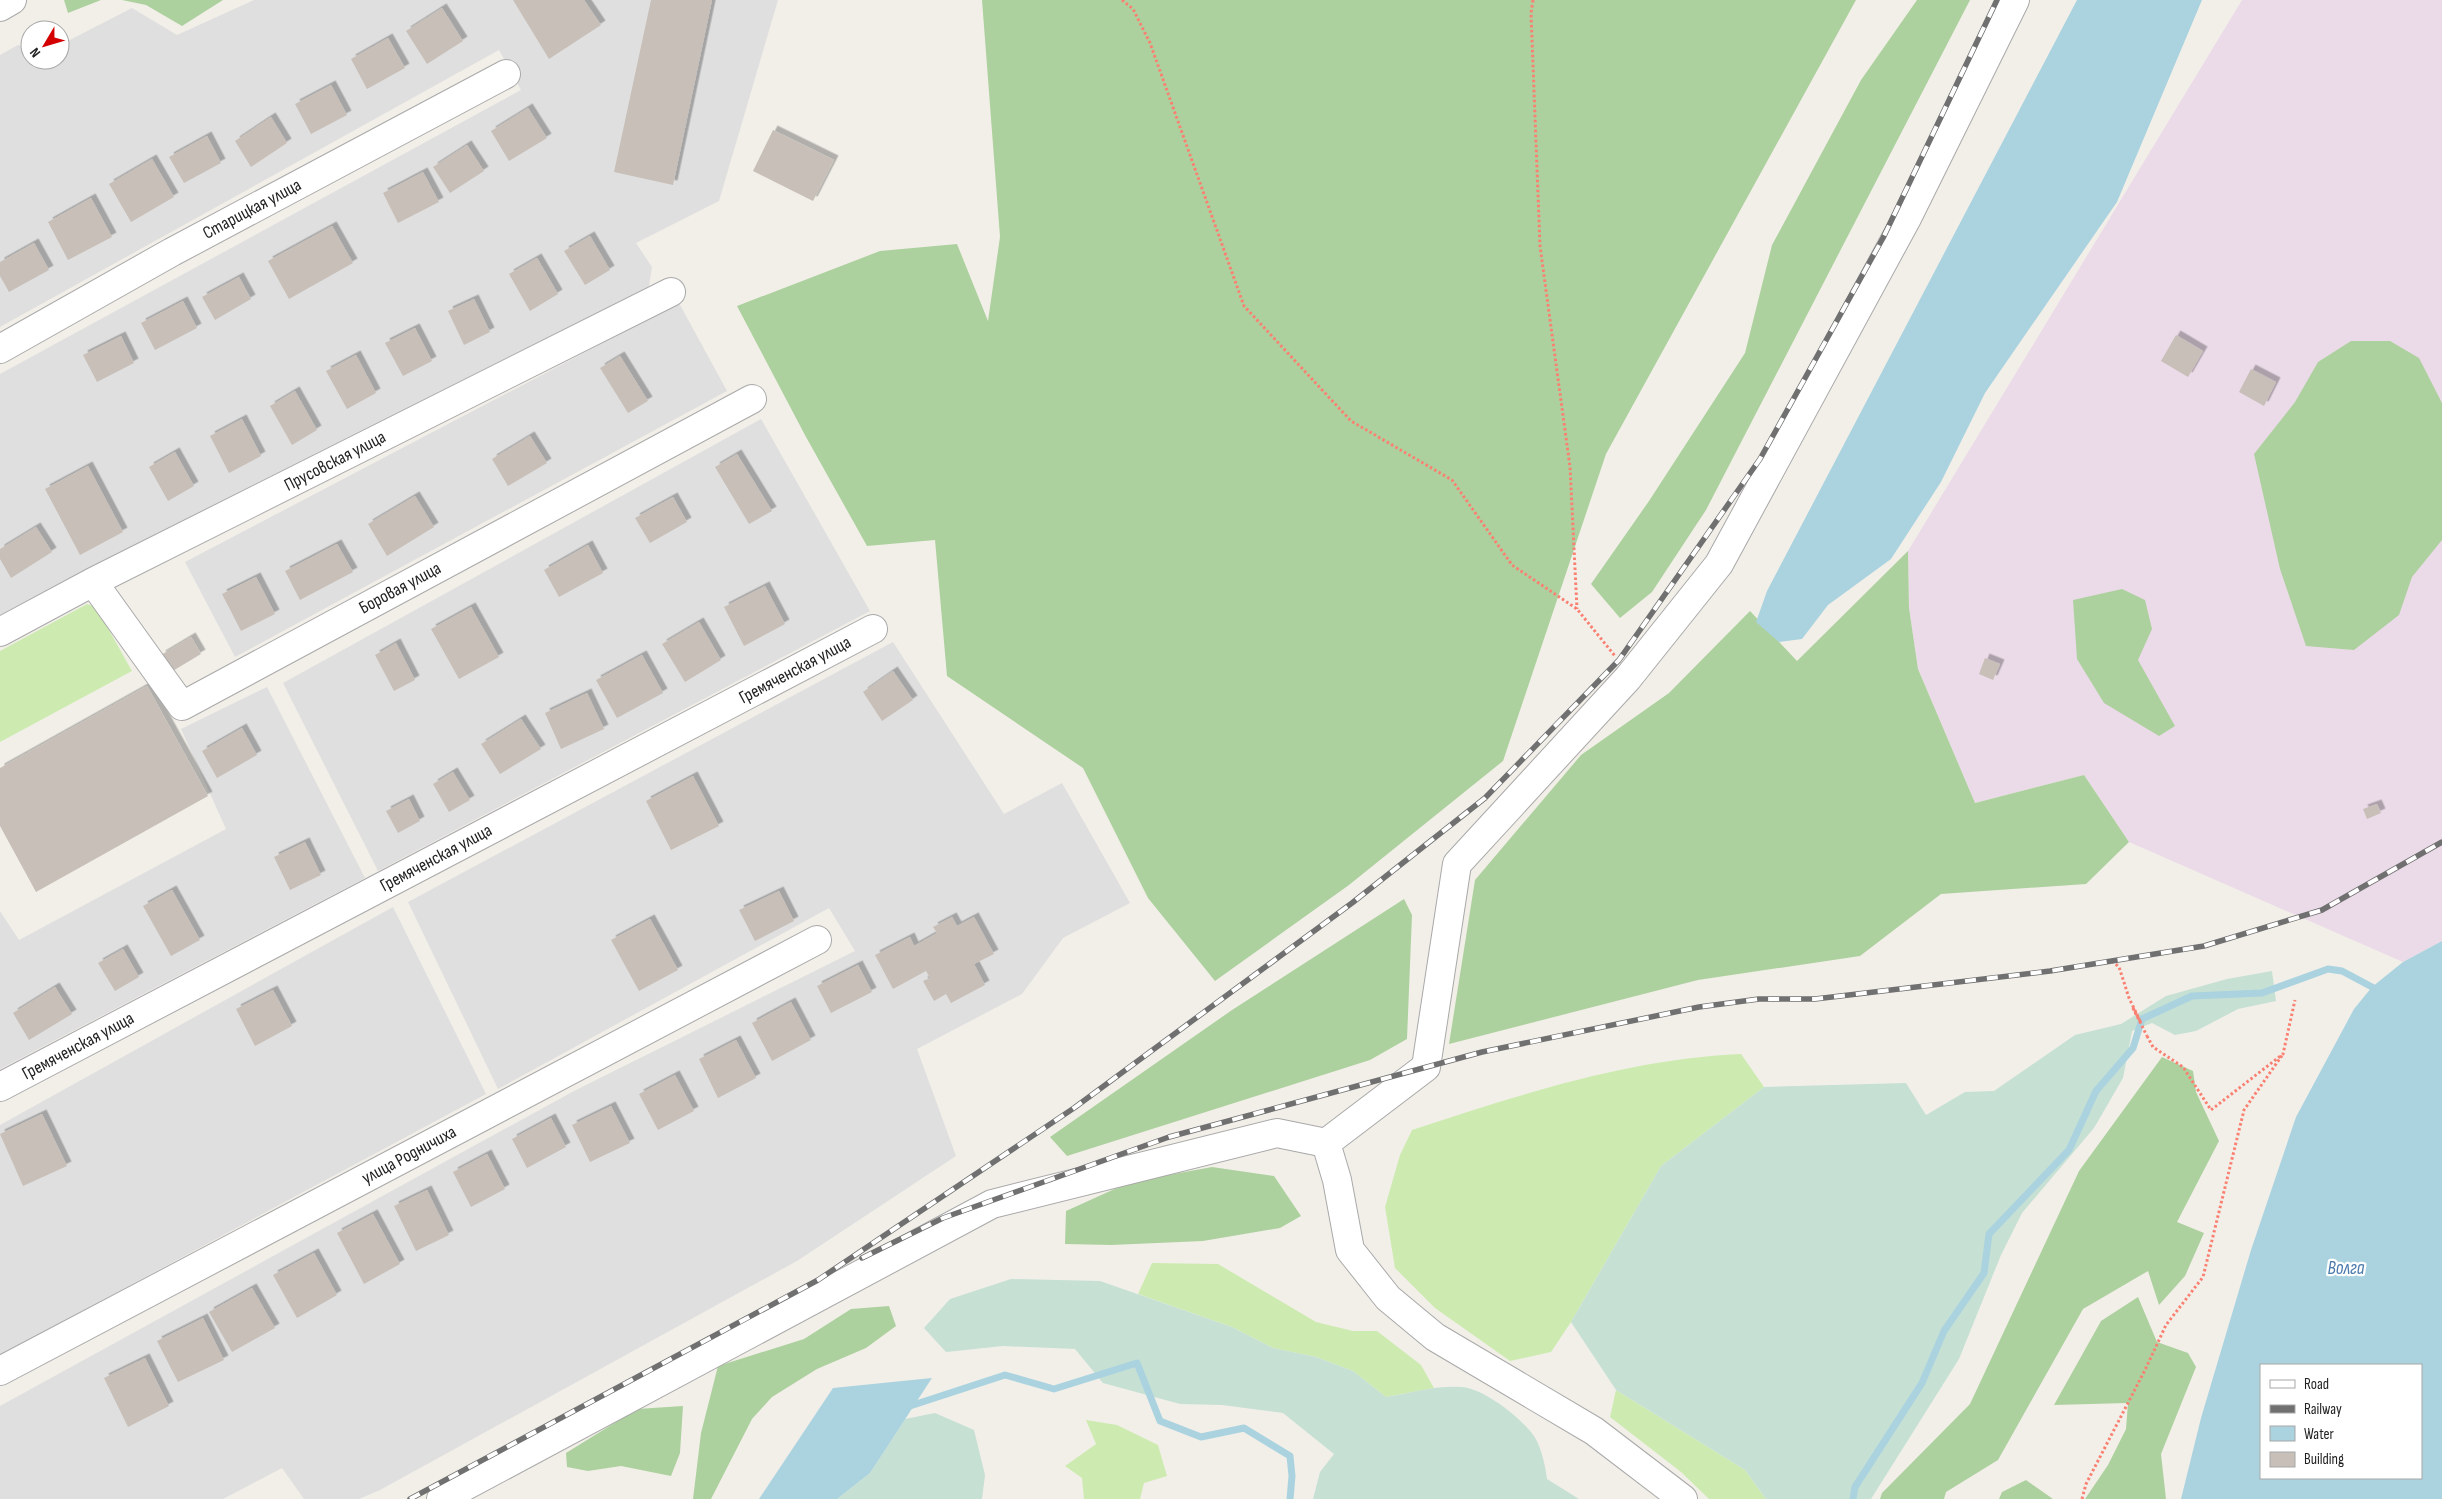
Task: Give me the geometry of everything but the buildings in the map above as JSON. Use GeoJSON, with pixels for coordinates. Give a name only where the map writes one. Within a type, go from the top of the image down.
{"type":"FeatureCollection","features":[{"type":"Feature","properties":{"kind":"street"},"geometry":{"type":"LineString","coordinates":[[0,7],[12,0]]}},
{"type":"Feature","properties":{"kind":"street"},"geometry":{"type":"LineString","coordinates":[[441,1499],[992,1204],[1277,1133],[1326,1142],[1426,1067],[1457,864],[1628,678],[1720,564],[1907,218],[2015,0]]}},
{"type":"Feature","properties":{"kind":"street","name":"Старицкая улица"},"geometry":{"type":"LineString","coordinates":[[0,349],[172,252],[506,74]]}},
{"type":"Feature","properties":{"kind":"street","name":"Прусовская улица"},"geometry":{"type":"LineString","coordinates":[[0,632],[93,582],[671,292]]}},
{"type":"Feature","properties":{"kind":"street","name":"Боровая улица"},"geometry":{"type":"LineString","coordinates":[[93,582],[182,706],[752,398]]}},
{"type":"Feature","properties":{"kind":"street","name":"Гремяченская улица"},"geometry":{"type":"LineString","coordinates":[[0,1087],[872,629]]}},
{"type":"Feature","properties":{"kind":"street","name":"улица Родничиха"},"geometry":{"type":"LineString","coordinates":[[0,1371],[817,940]]}},
{"type":"Feature","properties":{"kind":"street"},"geometry":{"type":"LineString","coordinates":[[1326,1142],[1337,1180],[1350,1250],[1388,1298],[1435,1338],[1594,1431],[1683,1499]]}},
{"type":"Feature","properties":{"kind":"path"},"geometry":{"type":"LineString","coordinates":[[1122,0],[1133,9],[1150,43],[1244,306],[1351,421],[1452,480],[1512,565],[1577,609],[1619,660],[1628,678]]}},
{"type":"Feature","properties":{"kind":"path"},"geometry":{"type":"LineString","coordinates":[[1533,0],[1531,13],[1540,246],[1570,467],[1577,609]]}},
{"type":"Feature","properties":{"kind":"path"},"geometry":{"type":"LineString","coordinates":[[2112,961],[2119,967],[2129,998],[2141,1023],[2133,1008],[2153,1047],[2183,1067],[2211,1110],[2282,1054]]}},
{"type":"Feature","properties":{"kind":"path"},"geometry":{"type":"LineString","coordinates":[[2082,1499],[2086,1484],[2146,1370],[2166,1325],[2203,1278],[2244,1110],[2282,1054],[2295,1000]]}},
{"type":"Feature","properties":{"kind":"shaded area"},"geometry":{"type":"Polygon","coordinates":[[[254,0],[778,0],[719,201],[636,243],[652,267],[649,286],[0,617],[0,374],[521,90],[499,50],[0,327],[0,55],[18,45],[20,46],[20,70],[70,70],[70,40],[132,8],[177,35],[254,0]]]}},
{"type":"Feature","properties":{"kind":"shaded area"},"geometry":{"type":"Polygon","coordinates":[[[2242,0],[2442,0],[2442,941],[2403,962],[2129,842],[2084,775],[1975,803],[1918,669],[1909,608],[1908,551],[2242,0]]]}},
{"type":"Feature","properties":{"kind":"shaded area"},"geometry":{"type":"Polygon","coordinates":[[[679,303],[727,391],[235,657],[185,562],[679,303]]]}},
{"type":"Feature","properties":{"kind":"shaded area"},"geometry":{"type":"Polygon","coordinates":[[[761,419],[870,611],[378,871],[283,683],[761,419]]]}},
{"type":"Feature","properties":{"kind":"shaded area"},"geometry":{"type":"Polygon","coordinates":[[[893,642],[1004,814],[1062,783],[1130,903],[1063,938],[1022,994],[917,1049],[956,1156],[797,1261],[380,1490],[359,1499],[304,1499],[282,1468],[223,1499],[0,1499],[0,1406],[574,1091],[855,951],[829,908],[498,1089],[408,902],[893,642]]]}},
{"type":"Feature","properties":{"kind":"shaded area"},"geometry":{"type":"Polygon","coordinates":[[[267,687],[365,878],[0,1069],[0,911],[19,940],[226,829],[181,729],[267,687]]]}},
{"type":"Feature","properties":{"kind":"shaded area"},"geometry":{"type":"Polygon","coordinates":[[[393,907],[486,1094],[0,1355],[0,1125],[393,907]]]}},
{"type":"Feature","properties":{"kind":"green space"},"geometry":{"type":"Polygon","coordinates":[[[64,0],[101,0],[68,13],[64,0]]]}},
{"type":"Feature","properties":{"kind":"green space"},"geometry":{"type":"Polygon","coordinates":[[[122,0],[223,0],[182,26],[146,5],[122,0]]]}},
{"type":"Feature","properties":{"kind":"green space"},"geometry":{"type":"Polygon","coordinates":[[[982,0],[1856,0],[1606,454],[1503,761],[1349,885],[1215,981],[1148,898],[1083,768],[947,676],[935,540],[867,546],[806,437],[737,306],[880,251],[957,244],[988,321],[1000,237],[982,0]]]}},
{"type":"Feature","properties":{"kind":"green space"},"geometry":{"type":"Polygon","coordinates":[[[1917,0],[1970,0],[1706,510],[1652,592],[1620,618],[1591,584],[1649,501],[1745,353],[1772,245],[1861,80],[1917,0]]]}},
{"type":"Feature","properties":{"kind":"green space"},"geometry":{"type":"Polygon","coordinates":[[[2351,341],[2390,341],[2419,358],[2442,403],[2442,540],[2412,577],[2399,615],[2354,650],[2306,646],[2280,569],[2254,454],[2295,402],[2318,362],[2351,341]]]}},
{"type":"Feature","properties":{"kind":"green space"},"geometry":{"type":"Polygon","coordinates":[[[1908,551],[1909,608],[1918,669],[1975,803],[2084,775],[2129,842],[2086,884],[1941,894],[1860,956],[1698,980],[1449,1044],[1475,880],[1581,755],[1669,693],[1750,611],[1797,661],[1908,551]]]}},
{"type":"Feature","properties":{"kind":"green space"},"geometry":{"type":"Polygon","coordinates":[[[2122,589],[2145,600],[2152,629],[2138,660],[2175,726],[2159,736],[2104,703],[2077,659],[2073,600],[2122,589]]]}},
{"type":"Feature","properties":{"kind":"green space"},"geometry":{"type":"Polygon","coordinates":[[[87,604],[96,607],[132,671],[0,742],[0,651],[87,604]]]}},
{"type":"Feature","properties":{"kind":"green space"},"geometry":{"type":"Polygon","coordinates":[[[1404,899],[1412,915],[1407,1039],[1370,1060],[1067,1156],[1050,1137],[1232,1010],[1404,899]]]}},
{"type":"Feature","properties":{"kind":"green space"},"geometry":{"type":"Polygon","coordinates":[[[2272,971],[2276,1001],[2238,1009],[2196,1031],[2175,1035],[2152,1023],[2132,1031],[2123,1078],[2094,1128],[2022,1213],[2001,1255],[1959,1359],[1871,1499],[1766,1499],[1745,1470],[1616,1390],[1571,1322],[1661,1166],[1764,1087],[1906,1083],[1926,1115],[1965,1092],[1994,1091],[2075,1035],[2121,1024],[2166,996],[2227,979],[2272,971]]]}},
{"type":"Feature","properties":{"kind":"green space"},"geometry":{"type":"Polygon","coordinates":[[[1741,1054],[1764,1087],[1661,1166],[1571,1322],[1551,1352],[1510,1361],[1435,1308],[1395,1268],[1385,1207],[1400,1155],[1412,1130],[1533,1092],[1615,1071],[1699,1057],[1741,1054]]]}},
{"type":"Feature","properties":{"kind":"green space"},"geometry":{"type":"Polygon","coordinates":[[[2162,1057],[2193,1071],[2196,1092],[2219,1141],[2177,1222],[2204,1233],[2185,1276],[2159,1305],[2148,1271],[2083,1309],[1998,1460],[1946,1492],[1944,1499],[1880,1499],[1882,1493],[1970,1404],[2079,1171],[2162,1057]]]}},
{"type":"Feature","properties":{"kind":"green space"},"geometry":{"type":"Polygon","coordinates":[[[1212,1167],[1274,1176],[1301,1216],[1280,1228],[1203,1241],[1111,1245],[1065,1244],[1066,1211],[1130,1182],[1212,1167]]]}},
{"type":"Feature","properties":{"kind":"green space"},"geometry":{"type":"Polygon","coordinates":[[[1152,1263],[1218,1264],[1316,1322],[1353,1331],[1377,1331],[1421,1365],[1434,1388],[1386,1397],[1353,1371],[1316,1357],[1273,1348],[1232,1327],[1138,1294],[1152,1263]]]}},
{"type":"Feature","properties":{"kind":"green space"},"geometry":{"type":"Polygon","coordinates":[[[1011,1279],[1100,1281],[1232,1327],[1273,1348],[1316,1357],[1353,1371],[1386,1397],[1443,1387],[1462,1387],[1480,1392],[1500,1404],[1525,1425],[1540,1448],[1547,1479],[1579,1499],[1313,1499],[1320,1472],[1334,1454],[1283,1413],[1222,1405],[1180,1404],[1103,1383],[1075,1349],[1003,1346],[946,1352],[924,1328],[950,1299],[1011,1279]]]}},
{"type":"Feature","properties":{"kind":"green space"},"geometry":{"type":"Polygon","coordinates":[[[2138,1297],[2157,1342],[2188,1353],[2196,1367],[2161,1454],[2166,1499],[2085,1499],[2108,1465],[2126,1429],[2128,1403],[2054,1405],[2101,1321],[2138,1297]]]}},
{"type":"Feature","properties":{"kind":"green space"},"geometry":{"type":"Polygon","coordinates":[[[889,1306],[896,1326],[866,1348],[817,1369],[772,1397],[752,1419],[711,1499],[693,1499],[701,1433],[718,1366],[804,1339],[851,1309],[889,1306]]]}},
{"type":"Feature","properties":{"kind":"green space"},"geometry":{"type":"Polygon","coordinates":[[[1616,1390],[1745,1470],[1766,1499],[1709,1499],[1681,1472],[1610,1417],[1616,1390]]]}},
{"type":"Feature","properties":{"kind":"green space"},"geometry":{"type":"Polygon","coordinates":[[[683,1406],[680,1453],[671,1476],[621,1466],[588,1471],[567,1467],[566,1453],[637,1409],[683,1406]]]}},
{"type":"Feature","properties":{"kind":"green space"},"geometry":{"type":"Polygon","coordinates":[[[935,1413],[974,1430],[985,1475],[982,1499],[837,1499],[870,1473],[905,1419],[935,1413]]]}},
{"type":"Feature","properties":{"kind":"green space"},"geometry":{"type":"Polygon","coordinates":[[[1086,1420],[1117,1425],[1158,1445],[1167,1476],[1144,1483],[1140,1499],[1084,1499],[1082,1478],[1065,1466],[1096,1444],[1086,1420]]]}},
{"type":"Feature","properties":{"kind":"green space"},"geometry":{"type":"Polygon","coordinates":[[[2026,1480],[2053,1499],[1999,1499],[2002,1492],[2026,1480]]]}},
{"type":"Feature","properties":{"kind":"water"},"geometry":{"type":"Polygon","coordinates":[[[2077,0],[2202,0],[2117,202],[1985,393],[1941,482],[1891,559],[1828,605],[1802,639],[1779,642],[1756,622],[1767,591],[2077,0]]]}},
{"type":"Feature","properties":{"kind":"water","name":"Волга"},"geometry":{"type":"Polygon","coordinates":[[[2442,941],[2442,1499],[2181,1499],[2201,1418],[2251,1250],[2296,1117],[2354,1009],[2372,987],[2403,962],[2442,941]]]}},
{"type":"Feature","properties":{"kind":"water"},"geometry":{"type":"Polygon","coordinates":[[[932,1378],[870,1473],[837,1499],[759,1499],[833,1388],[932,1378]]]}},
{"type":"Feature","properties":{"kind":"waterway"},"geometry":{"type":"LineString","coordinates":[[1853,1499],[1855,1487],[1922,1383],[1944,1331],[1984,1273],[1989,1234],[2069,1150],[2096,1091],[2133,1048],[2142,1019],[2192,996],[2262,993],[2328,969],[2342,971],[2372,987],[2378,994]]}},
{"type":"Feature","properties":{"kind":"waterway"},"geometry":{"type":"LineString","coordinates":[[907,1407],[1005,1375],[1054,1389],[1137,1363],[1160,1421],[1201,1437],[1244,1428],[1290,1456],[1292,1476],[1290,1499]]}},
{"type":"Feature","properties":{"kind":"railway"},"geometry":{"type":"LineString","coordinates":[[410,1499],[818,1280],[1074,1108],[1352,903],[1485,798],[1619,660],[1760,459],[1883,238],[1997,0]]}},
{"type":"Feature","properties":{"kind":"railway"},"geometry":{"type":"LineString","coordinates":[[862,1258],[943,1218],[1169,1137],[1482,1052],[1699,1007],[1759,999],[1815,999],[2050,971],[2204,946],[2322,910],[2442,842]]}}]}
